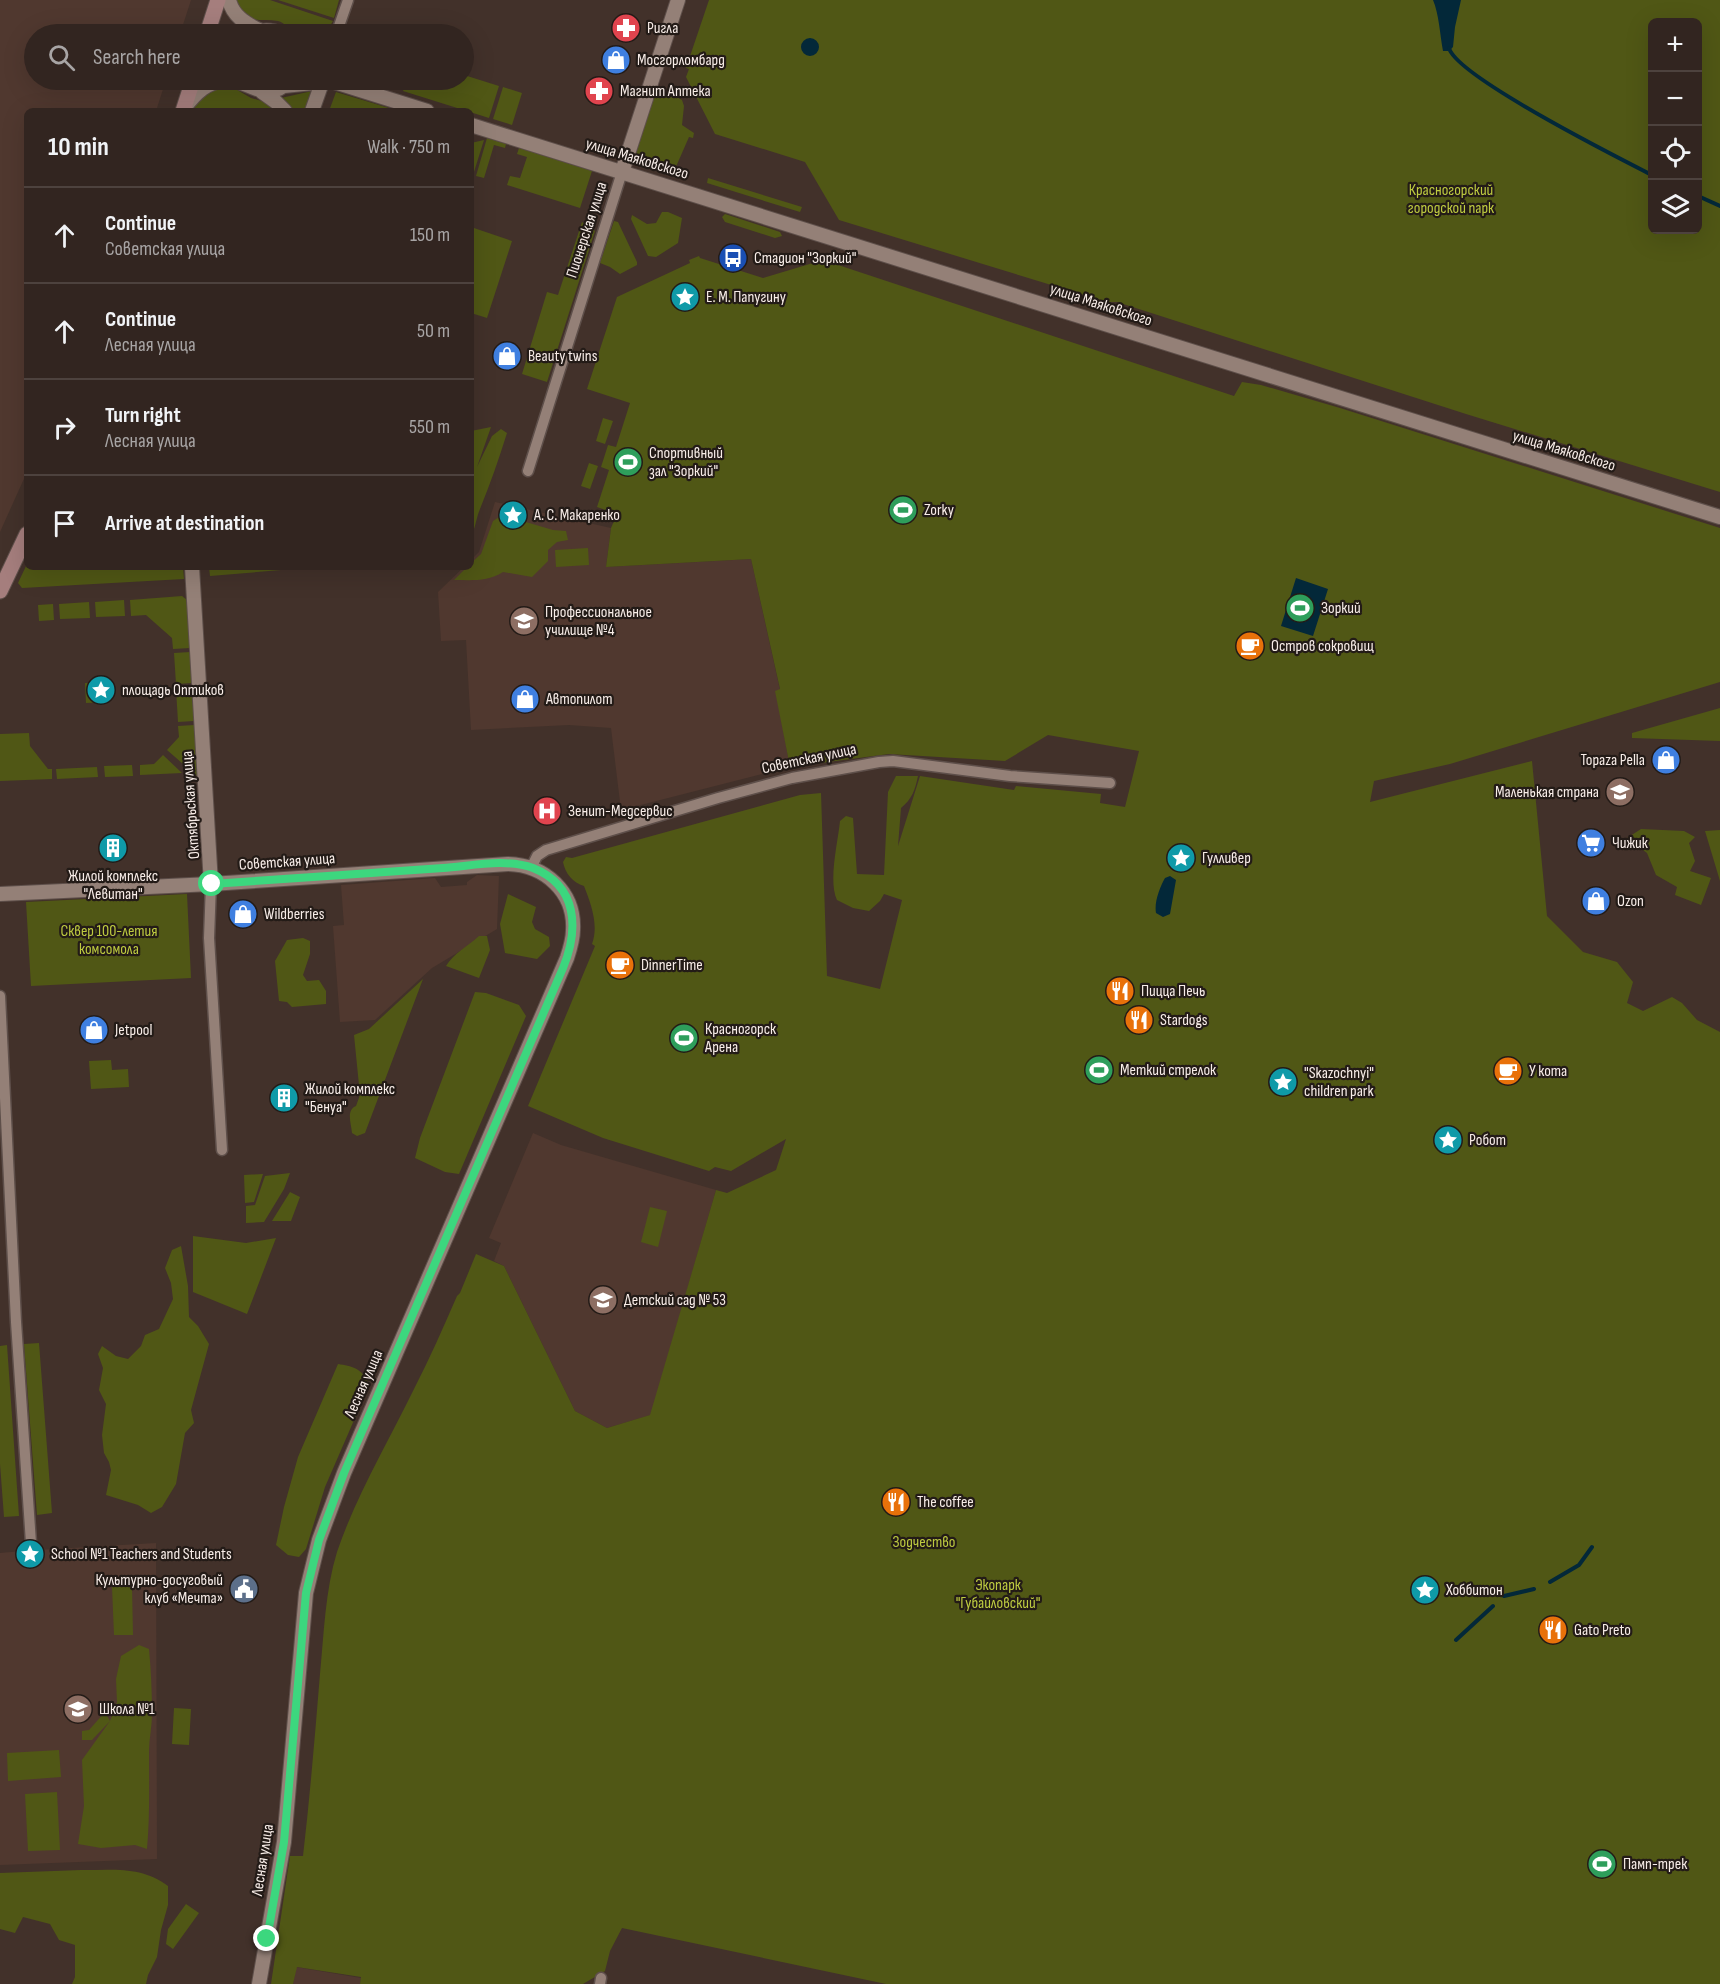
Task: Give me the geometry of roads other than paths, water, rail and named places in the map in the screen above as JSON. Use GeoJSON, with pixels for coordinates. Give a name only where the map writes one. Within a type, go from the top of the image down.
{"type":"FeatureCollection","features":[{"type":"Feature","properties":{"kind":"main road"},"geometry":{"type":"LineString","coordinates":[[210,24],[218,0]]}},
{"type":"Feature","properties":{"kind":"main road"},"geometry":{"type":"LineString","coordinates":[[184,108],[190,90]]}},
{"type":"Feature","properties":{"kind":"main road"},"geometry":{"type":"LineString","coordinates":[[0,591],[24,540]]}},
{"type":"Feature","properties":{"kind":"street"},"geometry":{"type":"LineString","coordinates":[[229,0],[233,12],[245,24]]}},
{"type":"Feature","properties":{"kind":"street"},"geometry":{"type":"LineString","coordinates":[[340,24],[348,0]]}},
{"type":"Feature","properties":{"kind":"street","name":"Пионерская улица"},"geometry":{"type":"LineString","coordinates":[[528,471],[678,0]]}},
{"type":"Feature","properties":{"kind":"street"},"geometry":{"type":"LineString","coordinates":[[184,108],[200,90]]}},
{"type":"Feature","properties":{"kind":"street"},"geometry":{"type":"LineString","coordinates":[[255,90],[270,92],[274,90]]}},
{"type":"Feature","properties":{"kind":"street"},"geometry":{"type":"LineString","coordinates":[[313,108],[319,90]]}},
{"type":"Feature","properties":{"kind":"street"},"geometry":{"type":"LineString","coordinates":[[360,90],[417,108]]}},
{"type":"Feature","properties":{"kind":"street"},"geometry":{"type":"LineString","coordinates":[[262,92],[282,108]]}},
{"type":"Feature","properties":{"kind":"street","name":"улица Маяковского"},"geometry":{"type":"LineString","coordinates":[[474,126],[1720,517]]}},
{"type":"Feature","properties":{"kind":"street","name":"Октябрьская улица"},"geometry":{"type":"LineString","coordinates":[[192,570],[212,884],[208,938],[222,1150]]}},
{"type":"Feature","properties":{"kind":"street","name":"Советская улица"},"geometry":{"type":"LineString","coordinates":[[531,868],[537,856],[546,850],[718,798],[792,778],[862,764],[893,761],[1010,776],[1110,783]]}},
{"type":"Feature","properties":{"kind":"street","name":"Советская улица"},"geometry":{"type":"LineString","coordinates":[[0,894],[212,884],[504,864]]}},
{"type":"Feature","properties":{"kind":"street","name":"Лесная улица"},"geometry":{"type":"LineString","coordinates":[[259,1984],[284,1842],[306,1593],[319,1540],[344,1473],[544,1012],[572,942],[573,919],[567,898],[556,883],[548,876],[531,868],[520,864],[504,864]]}},
{"type":"Feature","properties":{"kind":"street"},"geometry":{"type":"LineString","coordinates":[[0,996],[16,1322],[31,1543]]}},
{"type":"Feature","properties":{"kind":"water"},"geometry":{"type":"Polygon","coordinates":[[[1433,0],[1461,0],[1453,47],[1449,51],[1443,51],[1433,0]]]}},
{"type":"Feature","properties":{"kind":"water"},"geometry":{"type":"Polygon","coordinates":[[[810,38],[816,41],[819,47],[816,53],[810,56],[804,53],[801,47],[804,41],[810,38]]]}},
{"type":"Feature","properties":{"kind":"water"},"geometry":{"type":"Polygon","coordinates":[[[1296,578],[1328,589],[1313,636],[1281,626],[1296,578]]]}},
{"type":"Feature","properties":{"kind":"water"},"geometry":{"type":"Polygon","coordinates":[[[1170,876],[1176,880],[1170,914],[1163,917],[1156,913],[1157,899],[1165,878],[1170,876]]]}},
{"type":"Feature","properties":{"kind":"waterway"},"geometry":{"type":"LineString","coordinates":[[1449,48],[1459,61],[1479,78],[1541,116],[1648,173]]}},
{"type":"Feature","properties":{"kind":"waterway"},"geometry":{"type":"LineString","coordinates":[[1702,198],[1720,206]]}},
{"type":"Feature","properties":{"kind":"waterway"},"geometry":{"type":"LineString","coordinates":[[1550,1582],[1579,1565],[1592,1547]]}},
{"type":"Feature","properties":{"kind":"waterway"},"geometry":{"type":"LineString","coordinates":[[1504,1596],[1534,1589]]}},
{"type":"Feature","properties":{"kind":"waterway"},"geometry":{"type":"LineString","coordinates":[[1456,1640],[1493,1606]]}},
{"type":"Feature","properties":{"kind":"place","name":"Ригла"},"geometry":{"type":"Point","coordinates":[626,28]}},
{"type":"Feature","properties":{"kind":"place","name":"Мосгорломбард"},"geometry":{"type":"Point","coordinates":[616,60]}},
{"type":"Feature","properties":{"kind":"place","name":"Магнит Аптека"},"geometry":{"type":"Point","coordinates":[599,91]}},
{"type":"Feature","properties":{"kind":"place","name":"Стадион \"Зоркий\""},"geometry":{"type":"Point","coordinates":[733,258]}},
{"type":"Feature","properties":{"kind":"place","name":"Е. М. Папугину"},"geometry":{"type":"Point","coordinates":[685,297]}},
{"type":"Feature","properties":{"kind":"place","name":"Beauty twins"},"geometry":{"type":"Point","coordinates":[507,356]}},
{"type":"Feature","properties":{"kind":"place","name":"Спортивный зал \"Зоркий\""},"geometry":{"type":"Point","coordinates":[628,462]}},
{"type":"Feature","properties":{"kind":"place","name":"Zorky"},"geometry":{"type":"Point","coordinates":[903,510]}},
{"type":"Feature","properties":{"kind":"place","name":"А. С. Макаренко"},"geometry":{"type":"Point","coordinates":[513,515]}},
{"type":"Feature","properties":{"kind":"place","name":"Зоркий"},"geometry":{"type":"Point","coordinates":[1300,608]}},
{"type":"Feature","properties":{"kind":"place","name":"Профессиональное училище №4"},"geometry":{"type":"Point","coordinates":[524,621]}},
{"type":"Feature","properties":{"kind":"place","name":"Остров сокровищ"},"geometry":{"type":"Point","coordinates":[1250,646]}},
{"type":"Feature","properties":{"kind":"place","name":"площадь Оптиков"},"geometry":{"type":"Point","coordinates":[101,690]}},
{"type":"Feature","properties":{"kind":"place","name":"Автопилот"},"geometry":{"type":"Point","coordinates":[525,699]}},
{"type":"Feature","properties":{"kind":"place","name":"Topaza Pella"},"geometry":{"type":"Point","coordinates":[1666,760]}},
{"type":"Feature","properties":{"kind":"place","name":"Маленькая страна"},"geometry":{"type":"Point","coordinates":[1620,792]}},
{"type":"Feature","properties":{"kind":"place","name":"Зенит-Медсервис"},"geometry":{"type":"Point","coordinates":[547,811]}},
{"type":"Feature","properties":{"kind":"place","name":"Чижик"},"geometry":{"type":"Point","coordinates":[1591,843]}},
{"type":"Feature","properties":{"kind":"place","name":"Жилой комплекс \"Левитан\""},"geometry":{"type":"Point","coordinates":[113,848]}},
{"type":"Feature","properties":{"kind":"place","name":"Гулливер"},"geometry":{"type":"Point","coordinates":[1181,858]}},
{"type":"Feature","properties":{"kind":"place","name":"Ozon"},"geometry":{"type":"Point","coordinates":[1596,901]}},
{"type":"Feature","properties":{"kind":"place","name":"Wildberries"},"geometry":{"type":"Point","coordinates":[243,914]}},
{"type":"Feature","properties":{"kind":"place","name":"DinnerTime"},"geometry":{"type":"Point","coordinates":[620,965]}},
{"type":"Feature","properties":{"kind":"place","name":"Пицца Печь"},"geometry":{"type":"Point","coordinates":[1120,991]}},
{"type":"Feature","properties":{"kind":"place","name":"Stardogs"},"geometry":{"type":"Point","coordinates":[1139,1020]}},
{"type":"Feature","properties":{"kind":"place","name":"Jetpool"},"geometry":{"type":"Point","coordinates":[94,1030]}},
{"type":"Feature","properties":{"kind":"place","name":"Красногорск Арена"},"geometry":{"type":"Point","coordinates":[684,1038]}},
{"type":"Feature","properties":{"kind":"place","name":"Меткий стрелок"},"geometry":{"type":"Point","coordinates":[1099,1070]}},
{"type":"Feature","properties":{"kind":"place","name":"У кота"},"geometry":{"type":"Point","coordinates":[1508,1071]}},
{"type":"Feature","properties":{"kind":"place","name":"\"Skazochnyi\" children park"},"geometry":{"type":"Point","coordinates":[1283,1082]}},
{"type":"Feature","properties":{"kind":"place","name":"Жилой комплекс \"Бенуа\""},"geometry":{"type":"Point","coordinates":[284,1098]}},
{"type":"Feature","properties":{"kind":"place","name":"Робот"},"geometry":{"type":"Point","coordinates":[1448,1140]}},
{"type":"Feature","properties":{"kind":"place","name":"Детский сад № 53"},"geometry":{"type":"Point","coordinates":[603,1300]}},
{"type":"Feature","properties":{"kind":"place","name":"The coffee"},"geometry":{"type":"Point","coordinates":[896,1502]}},
{"type":"Feature","properties":{"kind":"place","name":"School №1 Teachers and Students"},"geometry":{"type":"Point","coordinates":[30,1554]}},
{"type":"Feature","properties":{"kind":"place","name":"Культурно-досуговый клуб «Мечта»"},"geometry":{"type":"Point","coordinates":[244,1589]}},
{"type":"Feature","properties":{"kind":"place","name":"Хоббитон"},"geometry":{"type":"Point","coordinates":[1425,1590]}},
{"type":"Feature","properties":{"kind":"place","name":"Gato Preto"},"geometry":{"type":"Point","coordinates":[1553,1630]}},
{"type":"Feature","properties":{"kind":"place","name":"Школа №1"},"geometry":{"type":"Point","coordinates":[78,1709]}},
{"type":"Feature","properties":{"kind":"place","name":"Памп-трек"},"geometry":{"type":"Point","coordinates":[1602,1864]}},
{"type":"Feature","properties":{"kind":"park label","name":"Красногорский городской парк"},"geometry":{"type":"Point","coordinates":[1451,199]}},
{"type":"Feature","properties":{"kind":"park label","name":"Сквер 100-летия комсомола"},"geometry":{"type":"Point","coordinates":[109,940]}},
{"type":"Feature","properties":{"kind":"park label","name":"Зодчество"},"geometry":{"type":"Point","coordinates":[924,1542]}},
{"type":"Feature","properties":{"kind":"park label","name":"Экопарк \"Губайловский\""},"geometry":{"type":"Point","coordinates":[998,1594]}}]}
